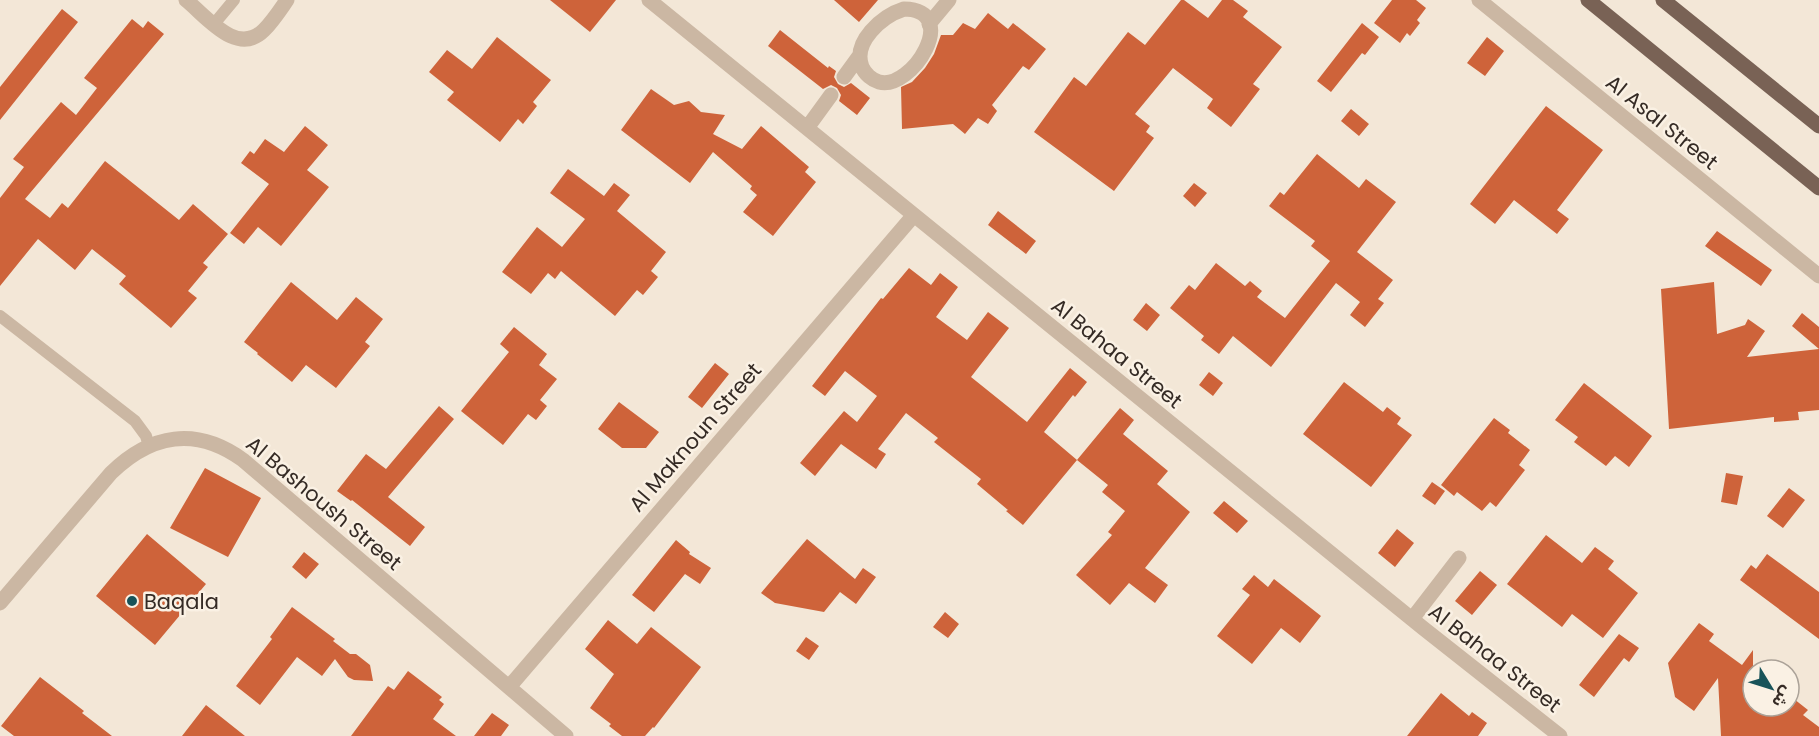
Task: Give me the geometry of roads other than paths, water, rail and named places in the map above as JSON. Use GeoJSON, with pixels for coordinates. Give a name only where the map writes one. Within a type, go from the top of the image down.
{"type":"FeatureCollection","features":[{"type":"Feature","properties":{"kind":"main road"},"geometry":{"type":"LineString","coordinates":[[1588,0],[1819,188]]}},
{"type":"Feature","properties":{"kind":"main road"},"geometry":{"type":"LineString","coordinates":[[1663,0],[1819,126]]}},
{"type":"Feature","properties":{"kind":"street"},"geometry":{"type":"LineString","coordinates":[[186,0],[234,38],[244,40],[255,37],[264,30],[288,0]]}},
{"type":"Feature","properties":{"kind":"street","name":"Al Bahaa Street"},"geometry":{"type":"LineString","coordinates":[[650,0],[1412,619],[1560,736]]}},
{"type":"Feature","properties":{"kind":"street"},"geometry":{"type":"LineString","coordinates":[[929,24],[949,0]]}},
{"type":"Feature","properties":{"kind":"street","name":"Al Asal Street"},"geometry":{"type":"LineString","coordinates":[[1479,0],[1819,276]]}},
{"type":"Feature","properties":{"kind":"street"},"geometry":{"type":"LineString","coordinates":[[912,9],[925,17],[929,24],[931,40],[927,49],[906,74],[896,81],[883,83],[870,77],[864,71],[860,56],[862,47],[867,37],[881,21],[896,12],[912,9]]}},
{"type":"Feature","properties":{"kind":"street"},"geometry":{"type":"LineString","coordinates":[[844,77],[860,56]]}},
{"type":"Feature","properties":{"kind":"street"},"geometry":{"type":"LineString","coordinates":[[807,128],[831,95]]}},
{"type":"Feature","properties":{"kind":"street","name":"Al Maknoun Street"},"geometry":{"type":"LineString","coordinates":[[509,687],[914,215]]}},
{"type":"Feature","properties":{"kind":"street","name":"Al Bashoush Street"},"geometry":{"type":"LineString","coordinates":[[0,603],[123,461],[149,446],[171,439],[202,439],[231,451],[566,736]]}},
{"type":"Feature","properties":{"kind":"street"},"geometry":{"type":"LineString","coordinates":[[1412,619],[1459,558]]}},
{"type":"Feature","properties":{"kind":"lane"},"geometry":{"type":"LineString","coordinates":[[214,24],[234,0]]}},
{"type":"Feature","properties":{"kind":"lane"},"geometry":{"type":"LineString","coordinates":[[0,316],[135,421],[146,436],[149,446]]}},
{"type":"Feature","properties":{"kind":"place","name":"Baqala"},"geometry":{"type":"Point","coordinates":[132,601]}}]}
